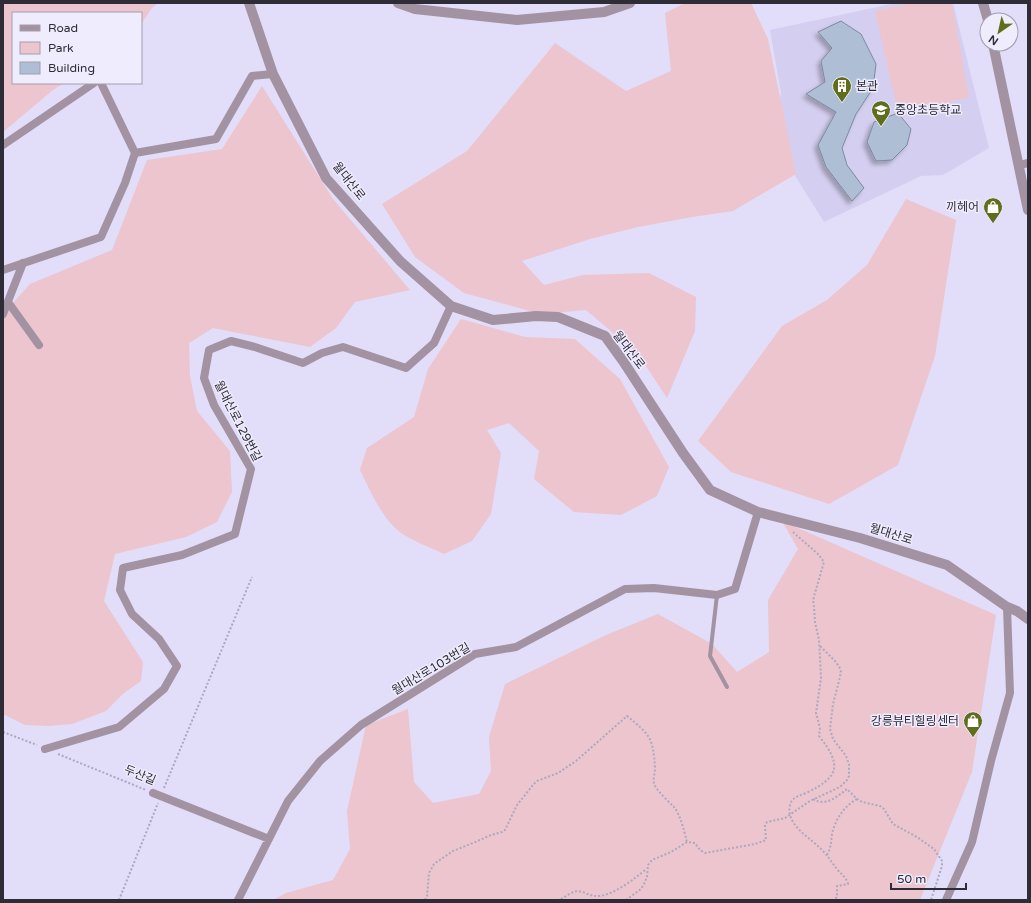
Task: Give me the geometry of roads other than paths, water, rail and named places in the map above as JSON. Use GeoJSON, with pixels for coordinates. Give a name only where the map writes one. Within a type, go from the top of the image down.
{"type":"FeatureCollection","features":[{"type":"Feature","properties":{"kind":"street","name":"월대산로"},"geometry":{"type":"LineString","coordinates":[[249,3],[273,74],[326,178],[400,261],[451,306],[493,320],[536,316],[558,318],[604,336],[623,361],[683,453],[710,490],[758,512],[860,538],[947,565],[1028,620]]}},
{"type":"Feature","properties":{"kind":"street"},"geometry":{"type":"LineString","coordinates":[[398,3],[415,9],[517,20],[604,12],[630,3]]}},
{"type":"Feature","properties":{"kind":"street"},"geometry":{"type":"LineString","coordinates":[[996,52],[1024,164],[1028,210]]}},
{"type":"Feature","properties":{"kind":"street"},"geometry":{"type":"LineString","coordinates":[[135,153],[216,139],[252,76],[273,74]]}},
{"type":"Feature","properties":{"kind":"street"},"geometry":{"type":"LineString","coordinates":[[3,145],[93,84]]}},
{"type":"Feature","properties":{"kind":"street"},"geometry":{"type":"LineString","coordinates":[[3,270],[100,237],[125,183],[135,153],[101,84]]}},
{"type":"Feature","properties":{"kind":"street"},"geometry":{"type":"LineString","coordinates":[[3,314],[23,263]]}},
{"type":"Feature","properties":{"kind":"street"},"geometry":{"type":"LineString","coordinates":[[8,302],[39,345]]}},
{"type":"Feature","properties":{"kind":"street","name":"월대산로129번길"},"geometry":{"type":"LineString","coordinates":[[45,749],[119,727],[164,689],[177,666],[159,639],[132,614],[120,590],[123,568],[182,555],[235,534],[251,469],[214,405],[204,378],[209,350],[231,341],[255,347],[303,363],[322,353],[343,347],[406,368],[434,343],[451,306]]}},
{"type":"Feature","properties":{"kind":"street","name":"월대산로103번길"},"geometry":{"type":"LineString","coordinates":[[238,900],[288,801],[320,761],[361,725],[475,654],[516,647],[625,588],[654,588],[717,595],[735,589],[758,512]]}},
{"type":"Feature","properties":{"kind":"street"},"geometry":{"type":"LineString","coordinates":[[946,900],[972,842],[991,761],[1010,693],[1007,607]]}},
{"type":"Feature","properties":{"kind":"street","name":"두산길"},"geometry":{"type":"LineString","coordinates":[[157,795],[269,839]]}},
{"type":"Feature","properties":{"kind":"lane"},"geometry":{"type":"LineString","coordinates":[[717,595],[710,656],[727,687]]}},
{"type":"Feature","properties":{"kind":"place","name":"본관"},"geometry":{"type":"Point","coordinates":[842,103]}},
{"type":"Feature","properties":{"kind":"place","name":"중앙초등학교"},"geometry":{"type":"Point","coordinates":[881,127]}},
{"type":"Feature","properties":{"kind":"place","name":"끼헤어"},"geometry":{"type":"Point","coordinates":[993,224]}},
{"type":"Feature","properties":{"kind":"place","name":"강릉뷰티힐링센터"},"geometry":{"type":"Point","coordinates":[973,738]}}]}
